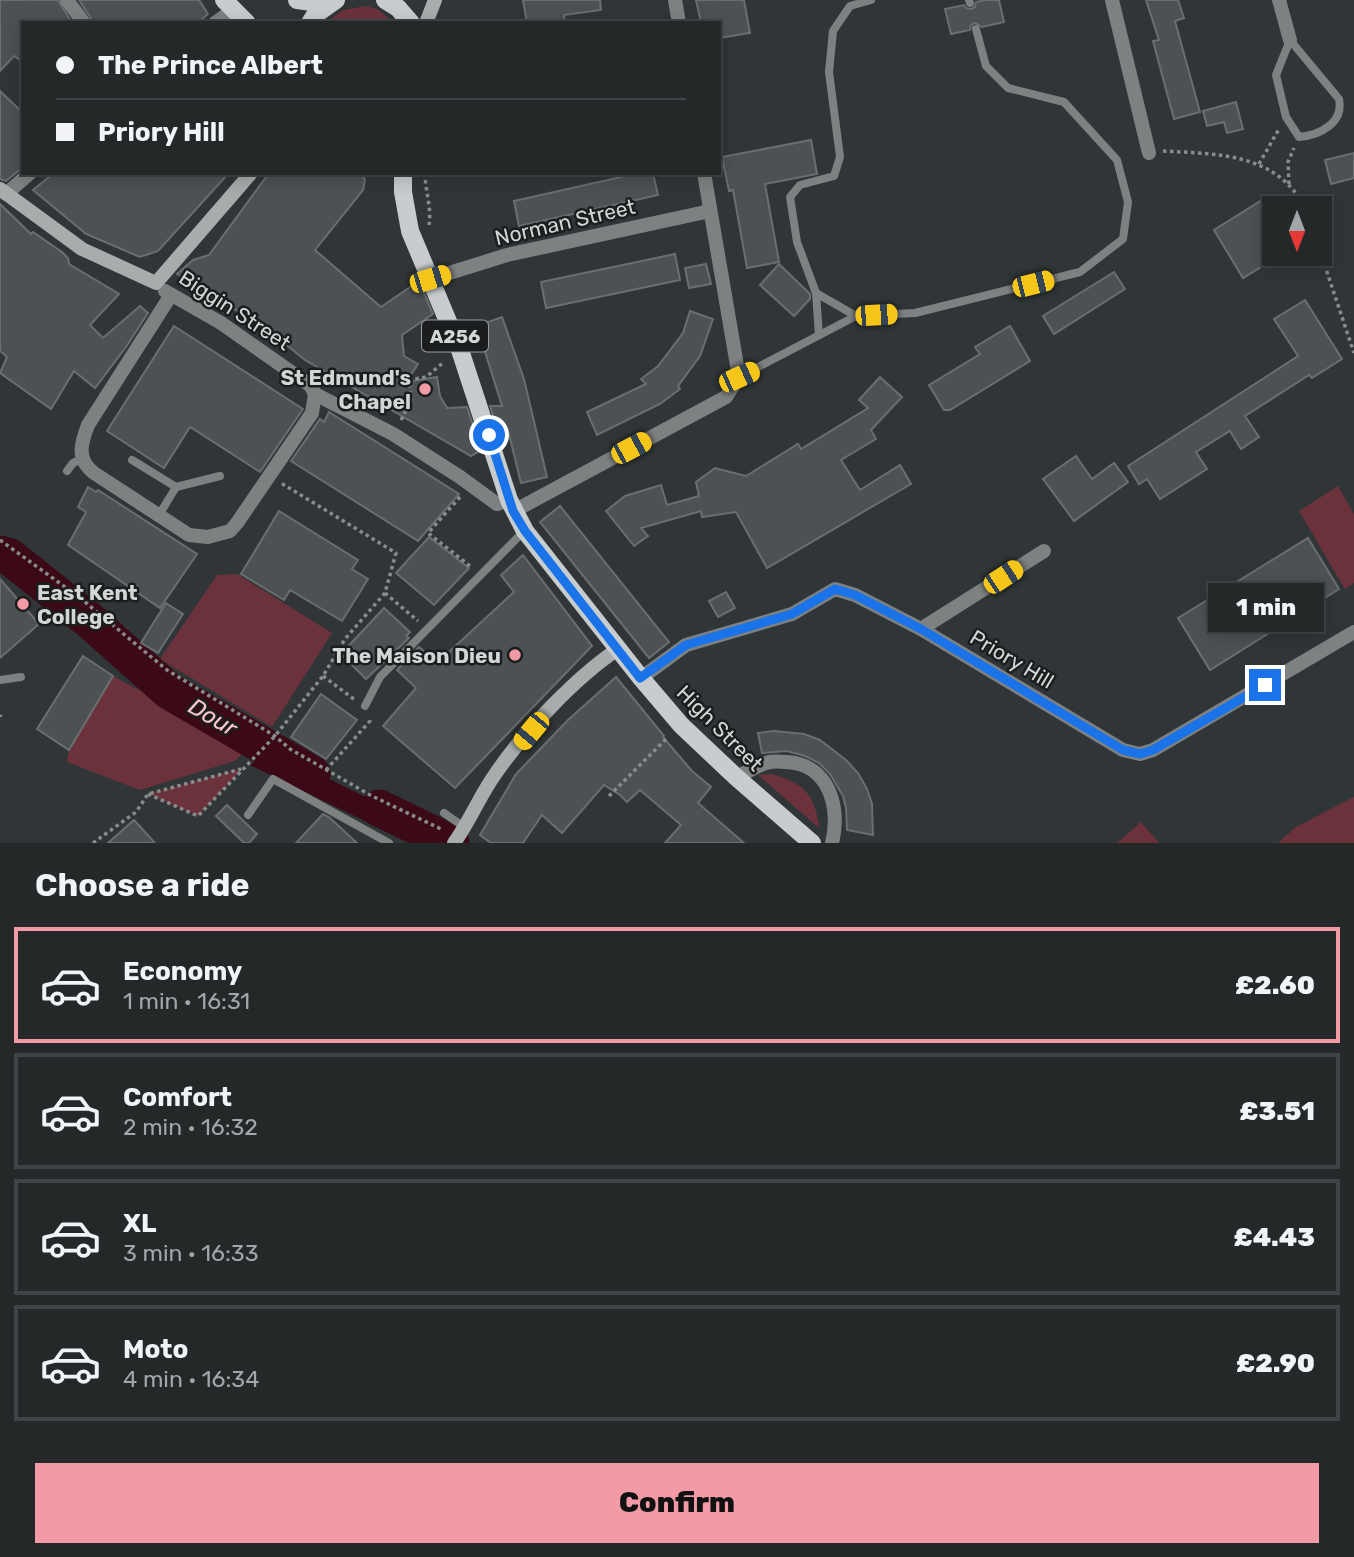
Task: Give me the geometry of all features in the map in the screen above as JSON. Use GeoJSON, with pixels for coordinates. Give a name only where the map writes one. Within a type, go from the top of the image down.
{"type":"FeatureCollection","features":[{"type":"Feature","properties":{"kind":"main road"},"geometry":{"type":"LineString","coordinates":[[297,0],[332,2]]}},
{"type":"Feature","properties":{"kind":"main road"},"geometry":{"type":"LineString","coordinates":[[385,0],[398,8],[409,21]]}},
{"type":"Feature","properties":{"kind":"main road"},"geometry":{"type":"LineString","coordinates":[[312,21],[332,2]]}},
{"type":"Feature","properties":{"kind":"main road"},"geometry":{"type":"LineString","coordinates":[[228,5],[245,21]]}},
{"type":"Feature","properties":{"kind":"main road","name":"A256"},"geometry":{"type":"LineString","coordinates":[[403,175],[403,192],[410,231],[460,350],[511,505]]}},
{"type":"Feature","properties":{"kind":"main road","name":"High Street"},"geometry":{"type":"LineString","coordinates":[[511,505],[525,531],[640,678],[681,725],[736,778],[811,843]]}},
{"type":"Feature","properties":{"kind":"street"},"geometry":{"type":"LineString","coordinates":[[67,0],[83,21]]}},
{"type":"Feature","properties":{"kind":"street"},"geometry":{"type":"LineString","coordinates":[[427,21],[435,0]]}},
{"type":"Feature","properties":{"kind":"street"},"geometry":{"type":"LineString","coordinates":[[675,0],[679,21]]}},
{"type":"Feature","properties":{"kind":"street"},"geometry":{"type":"LineString","coordinates":[[1112,0],[1148,148]]}},
{"type":"Feature","properties":{"kind":"street"},"geometry":{"type":"LineString","coordinates":[[1279,0],[1290,40]]}},
{"type":"Feature","properties":{"kind":"street"},"geometry":{"type":"LineString","coordinates":[[216,21],[228,5]]}},
{"type":"Feature","properties":{"kind":"street"},"geometry":{"type":"LineString","coordinates":[[3,191],[27,175]]}},
{"type":"Feature","properties":{"kind":"street"},"geometry":{"type":"LineString","coordinates":[[156,283],[249,175]]}},
{"type":"Feature","properties":{"kind":"street"},"geometry":{"type":"LineString","coordinates":[[511,505],[726,397],[739,377],[704,175]]}},
{"type":"Feature","properties":{"kind":"street","name":"Biggin Street"},"geometry":{"type":"LineString","coordinates":[[3,191],[82,249],[156,283],[171,295],[243,338],[311,386],[315,394],[393,434],[496,504],[511,505]]}},
{"type":"Feature","properties":{"kind":"street","name":"Norman Street"},"geometry":{"type":"LineString","coordinates":[[430,279],[506,249],[710,211]]}},
{"type":"Feature","properties":{"kind":"street"},"geometry":{"type":"LineString","coordinates":[[171,295],[88,425],[82,439],[82,459],[94,473],[189,535],[208,537],[230,531],[313,413],[315,394]]}},
{"type":"Feature","properties":{"kind":"street"},"geometry":{"type":"LineString","coordinates":[[921,629],[1044,551]]}},
{"type":"Feature","properties":{"kind":"street","name":"Priory Hill"},"geometry":{"type":"LineString","coordinates":[[640,678],[686,645],[792,614],[835,589],[855,595],[921,629],[1123,750],[1140,754],[1153,750],[1354,632]]}},
{"type":"Feature","properties":{"kind":"street"},"geometry":{"type":"LineString","coordinates":[[459,835],[496,773],[549,710],[600,662],[618,649]]}},
{"type":"Feature","properties":{"kind":"street"},"geometry":{"type":"LineString","coordinates":[[736,778],[770,761],[795,762],[812,769],[827,785],[835,805],[836,826],[832,843]]}},
{"type":"Feature","properties":{"kind":"lane"},"geometry":{"type":"LineString","coordinates":[[819,335],[816,293],[797,242],[790,197],[800,185],[834,176],[840,157],[829,72],[833,31],[850,6],[870,0]]}},
{"type":"Feature","properties":{"kind":"lane"},"geometry":{"type":"LineString","coordinates":[[739,377],[856,316],[915,313],[1080,272],[1124,239],[1128,202],[1117,160],[1064,102],[1008,88],[986,66],[976,29]]}},
{"type":"Feature","properties":{"kind":"lane"},"geometry":{"type":"LineString","coordinates":[[1290,40],[1339,99],[1336,119],[1313,135],[1299,137],[1286,117],[1276,75],[1290,40]]}},
{"type":"Feature","properties":{"kind":"lane"},"geometry":{"type":"LineString","coordinates":[[816,293],[856,316]]}},
{"type":"Feature","properties":{"kind":"lane"},"geometry":{"type":"LineString","coordinates":[[67,471],[73,463],[82,459]]}},
{"type":"Feature","properties":{"kind":"lane"},"geometry":{"type":"LineString","coordinates":[[132,460],[176,487]]}},
{"type":"Feature","properties":{"kind":"lane"},"geometry":{"type":"LineString","coordinates":[[159,515],[176,487],[220,476]]}},
{"type":"Feature","properties":{"kind":"lane"},"geometry":{"type":"LineString","coordinates":[[365,706],[380,677],[525,531]]}},
{"type":"Feature","properties":{"kind":"lane"},"geometry":{"type":"LineString","coordinates":[[0,680],[21,677]]}},
{"type":"Feature","properties":{"kind":"lane"},"geometry":{"type":"LineString","coordinates":[[248,816],[273,779],[390,843]]}},
{"type":"Feature","properties":{"kind":"lane"},"geometry":{"type":"LineString","coordinates":[[444,813],[459,835]]}},
{"type":"Feature","properties":{"kind":"path"},"geometry":{"type":"LineString","coordinates":[[1259,164],[1286,117]]}},
{"type":"Feature","properties":{"kind":"path"},"geometry":{"type":"LineString","coordinates":[[1148,148],[1219,155],[1259,164],[1289,184],[1297,196]]}},
{"type":"Feature","properties":{"kind":"path"},"geometry":{"type":"LineString","coordinates":[[1288,162],[1289,184]]}},
{"type":"Feature","properties":{"kind":"path"},"geometry":{"type":"LineString","coordinates":[[423,226],[429,225],[430,217],[425,175]]}},
{"type":"Feature","properties":{"kind":"path"},"geometry":{"type":"LineString","coordinates":[[1325,266],[1354,353]]}},
{"type":"Feature","properties":{"kind":"path"},"geometry":{"type":"LineString","coordinates":[[393,434],[411,401],[409,380],[426,377],[460,350]]}},
{"type":"Feature","properties":{"kind":"path"},"geometry":{"type":"LineString","coordinates":[[148,794],[198,816],[275,736],[323,676],[345,639],[385,593],[396,553],[270,477]]}},
{"type":"Feature","properties":{"kind":"path"},"geometry":{"type":"LineString","coordinates":[[471,485],[428,533],[480,574]]}},
{"type":"Feature","properties":{"kind":"path"},"geometry":{"type":"LineString","coordinates":[[0,540],[79,597],[167,670],[326,770],[435,827],[459,835]]}},
{"type":"Feature","properties":{"kind":"path"},"geometry":{"type":"LineString","coordinates":[[385,593],[428,629]]}},
{"type":"Feature","properties":{"kind":"path"},"geometry":{"type":"LineString","coordinates":[[323,676],[365,706],[370,721],[326,770]]}},
{"type":"Feature","properties":{"kind":"path"},"geometry":{"type":"LineString","coordinates":[[609,796],[681,725]]}},
{"type":"Feature","properties":{"kind":"path"},"geometry":{"type":"LineString","coordinates":[[93,843],[136,812],[148,794],[243,768]]}},
{"type":"Feature","properties":{"kind":"shaded area"},"geometry":{"type":"Polygon","coordinates":[[[366,6],[377,9],[392,21],[328,21],[343,10],[366,6]]]}},
{"type":"Feature","properties":{"kind":"shaded area"},"geometry":{"type":"Polygon","coordinates":[[[1338,486],[1354,514],[1354,583],[1345,589],[1299,511],[1338,486]]]}},
{"type":"Feature","properties":{"kind":"shaded area"},"geometry":{"type":"Polygon","coordinates":[[[237,574],[332,633],[272,727],[160,659],[217,575],[237,574]]]}},
{"type":"Feature","properties":{"kind":"shaded area"},"geometry":{"type":"Polygon","coordinates":[[[113,676],[247,749],[235,761],[140,790],[67,762],[69,750],[113,676]]]}},
{"type":"Feature","properties":{"kind":"shaded area"},"geometry":{"type":"Polygon","coordinates":[[[243,768],[198,816],[148,794],[243,768]]]}},
{"type":"Feature","properties":{"kind":"shaded area"},"geometry":{"type":"Polygon","coordinates":[[[772,774],[792,781],[806,792],[814,806],[819,828],[758,775],[772,774]]]}},
{"type":"Feature","properties":{"kind":"shaded area"},"geometry":{"type":"Polygon","coordinates":[[[1354,797],[1354,843],[1278,843],[1296,827],[1354,797]]]}},
{"type":"Feature","properties":{"kind":"shaded area"},"geometry":{"type":"Polygon","coordinates":[[[1141,822],[1159,843],[1117,843],[1141,822]]]}},
{"type":"Feature","properties":{"kind":"water"},"geometry":{"type":"Polygon","coordinates":[[[0,550],[13,555],[169,691],[255,739],[244,750],[131,677],[12,575],[0,570],[0,550]]]}},
{"type":"Feature","properties":{"kind":"water"},"geometry":{"type":"Polygon","coordinates":[[[270,750],[427,827],[410,843],[250,765],[270,750]]]}},
{"type":"Feature","properties":{"kind":"building"},"geometry":{"type":"Polygon","coordinates":[[[0,0],[58,0],[71,21],[21,21],[21,61],[14,56],[0,71],[0,0]]]}},
{"type":"Feature","properties":{"kind":"building"},"geometry":{"type":"Polygon","coordinates":[[[79,0],[199,0],[208,14],[199,21],[93,21],[79,0]]]}},
{"type":"Feature","properties":{"kind":"building"},"geometry":{"type":"Polygon","coordinates":[[[523,0],[600,0],[601,10],[564,15],[565,21],[527,21],[523,0]]]}},
{"type":"Feature","properties":{"kind":"building"},"geometry":{"type":"Polygon","coordinates":[[[696,0],[744,0],[750,33],[721,38],[721,21],[701,21],[696,0]]]}},
{"type":"Feature","properties":{"kind":"building"},"geometry":{"type":"Polygon","coordinates":[[[999,0],[1004,22],[982,27],[975,23],[970,30],[951,34],[945,9],[964,5],[971,9],[976,2],[999,0]]]}},
{"type":"Feature","properties":{"kind":"building"},"geometry":{"type":"Polygon","coordinates":[[[1146,0],[1178,0],[1184,18],[1175,21],[1200,112],[1174,119],[1153,41],[1159,40],[1146,0]]]}},
{"type":"Feature","properties":{"kind":"building"},"geometry":{"type":"Polygon","coordinates":[[[0,91],[21,111],[21,169],[6,181],[0,179],[0,91]]]}},
{"type":"Feature","properties":{"kind":"building"},"geometry":{"type":"Polygon","coordinates":[[[1236,102],[1243,129],[1227,133],[1224,122],[1207,126],[1203,111],[1236,102]]]}},
{"type":"Feature","properties":{"kind":"building"},"geometry":{"type":"Polygon","coordinates":[[[811,140],[817,174],[765,184],[779,262],[747,268],[733,190],[729,191],[722,157],[811,140]]]}},
{"type":"Feature","properties":{"kind":"building"},"geometry":{"type":"Polygon","coordinates":[[[1354,153],[1354,178],[1331,184],[1325,160],[1354,153]]]}},
{"type":"Feature","properties":{"kind":"building"},"geometry":{"type":"Polygon","coordinates":[[[52,175],[227,175],[158,251],[140,257],[86,234],[33,190],[52,175]]]}},
{"type":"Feature","properties":{"kind":"building"},"geometry":{"type":"Polygon","coordinates":[[[268,175],[361,175],[365,179],[363,190],[315,250],[381,307],[419,281],[433,314],[402,335],[404,356],[418,364],[406,382],[437,377],[440,396],[447,408],[467,407],[481,450],[471,456],[305,360],[252,317],[195,292],[198,289],[177,274],[193,260],[209,255],[268,175]]]}},
{"type":"Feature","properties":{"kind":"building"},"geometry":{"type":"Polygon","coordinates":[[[630,175],[653,175],[658,195],[519,226],[514,201],[630,175]]]}},
{"type":"Feature","properties":{"kind":"building"},"geometry":{"type":"Polygon","coordinates":[[[1262,200],[1263,266],[1243,278],[1214,230],[1262,200]]]}},
{"type":"Feature","properties":{"kind":"building"},"geometry":{"type":"Polygon","coordinates":[[[0,204],[31,234],[33,232],[62,252],[68,258],[69,264],[119,294],[90,325],[103,338],[140,306],[148,313],[95,388],[74,371],[51,409],[0,373],[7,357],[0,351],[0,204]]]}},
{"type":"Feature","properties":{"kind":"building"},"geometry":{"type":"Polygon","coordinates":[[[675,254],[680,280],[546,308],[541,282],[675,254]]]}},
{"type":"Feature","properties":{"kind":"building"},"geometry":{"type":"Polygon","coordinates":[[[706,264],[711,284],[689,288],[685,268],[706,264]]]}},
{"type":"Feature","properties":{"kind":"building"},"geometry":{"type":"Polygon","coordinates":[[[779,264],[810,294],[810,299],[794,316],[760,285],[779,264]]]}},
{"type":"Feature","properties":{"kind":"building"},"geometry":{"type":"Polygon","coordinates":[[[1114,272],[1125,289],[1054,334],[1043,316],[1114,272]]]}},
{"type":"Feature","properties":{"kind":"building"},"geometry":{"type":"Polygon","coordinates":[[[1305,300],[1342,359],[1312,378],[1309,375],[1245,416],[1259,437],[1241,449],[1230,431],[1196,452],[1207,469],[1160,499],[1147,479],[1139,484],[1128,466],[1298,356],[1274,319],[1305,300]]]}},
{"type":"Feature","properties":{"kind":"building"},"geometry":{"type":"Polygon","coordinates":[[[690,311],[713,319],[700,356],[678,386],[680,389],[660,404],[597,435],[587,412],[646,384],[641,379],[658,366],[683,333],[690,311]]]}},
{"type":"Feature","properties":{"kind":"building"},"geometry":{"type":"Polygon","coordinates":[[[502,317],[524,379],[547,477],[521,483],[509,434],[501,439],[490,406],[502,406],[477,326],[502,317]]]}},
{"type":"Feature","properties":{"kind":"building"},"geometry":{"type":"Polygon","coordinates":[[[174,326],[303,409],[260,472],[190,427],[164,468],[107,431],[174,326]]]}},
{"type":"Feature","properties":{"kind":"building"},"geometry":{"type":"Polygon","coordinates":[[[1010,326],[1030,361],[950,410],[944,410],[929,385],[980,354],[975,347],[1010,326]]]}},
{"type":"Feature","properties":{"kind":"building"},"geometry":{"type":"Polygon","coordinates":[[[880,377],[902,397],[871,430],[876,439],[841,460],[860,490],[900,465],[911,484],[767,568],[736,512],[702,517],[701,511],[641,528],[648,536],[634,546],[606,511],[625,496],[661,485],[667,505],[699,496],[696,482],[715,468],[746,476],[798,444],[801,449],[868,408],[859,400],[880,377]]]}},
{"type":"Feature","properties":{"kind":"building"},"geometry":{"type":"Polygon","coordinates":[[[329,412],[459,494],[418,541],[291,461],[320,419],[324,422],[329,412]]]}},
{"type":"Feature","properties":{"kind":"building"},"geometry":{"type":"Polygon","coordinates":[[[1076,456],[1092,479],[1114,463],[1128,482],[1074,521],[1043,479],[1076,456]]]}},
{"type":"Feature","properties":{"kind":"building"},"geometry":{"type":"Polygon","coordinates":[[[88,487],[96,492],[98,490],[197,554],[160,608],[68,545],[86,512],[78,507],[88,487]]]}},
{"type":"Feature","properties":{"kind":"building"},"geometry":{"type":"Polygon","coordinates":[[[560,506],[669,642],[649,658],[540,522],[560,506]]]}},
{"type":"Feature","properties":{"kind":"building"},"geometry":{"type":"Polygon","coordinates":[[[279,511],[358,560],[352,569],[368,579],[342,621],[290,590],[284,600],[241,574],[279,511]]]}},
{"type":"Feature","properties":{"kind":"building"},"geometry":{"type":"Polygon","coordinates":[[[429,537],[469,568],[434,605],[396,573],[429,537]]]}},
{"type":"Feature","properties":{"kind":"building"},"geometry":{"type":"Polygon","coordinates":[[[1308,538],[1339,589],[1210,670],[1178,618],[1308,538]]]}},
{"type":"Feature","properties":{"kind":"building","name":"The Maison Dieu"},"geometry":{"type":"Polygon","coordinates":[[[523,555],[592,646],[455,788],[383,726],[416,688],[397,670],[419,647],[437,663],[514,592],[501,575],[523,555]]]}},
{"type":"Feature","properties":{"kind":"building"},"geometry":{"type":"Polygon","coordinates":[[[0,579],[39,624],[0,658],[0,579]]]}},
{"type":"Feature","properties":{"kind":"building"},"geometry":{"type":"Polygon","coordinates":[[[726,592],[735,608],[718,617],[709,601],[726,592]]]}},
{"type":"Feature","properties":{"kind":"building"},"geometry":{"type":"Polygon","coordinates":[[[166,603],[183,614],[158,653],[141,643],[166,603]]]}},
{"type":"Feature","properties":{"kind":"building"},"geometry":{"type":"Polygon","coordinates":[[[384,608],[410,632],[406,636],[409,638],[366,679],[341,654],[384,608]]]}},
{"type":"Feature","properties":{"kind":"building"},"geometry":{"type":"Polygon","coordinates":[[[83,656],[113,676],[69,750],[37,729],[83,656]]]}},
{"type":"Feature","properties":{"kind":"building"},"geometry":{"type":"Polygon","coordinates":[[[616,677],[692,771],[711,787],[698,803],[744,843],[665,843],[681,825],[640,790],[627,802],[604,785],[562,833],[542,815],[523,843],[491,843],[480,835],[516,774],[568,720],[616,677]]]}},
{"type":"Feature","properties":{"kind":"building"},"geometry":{"type":"Polygon","coordinates":[[[321,694],[357,720],[326,759],[291,737],[321,694]]]}},
{"type":"Feature","properties":{"kind":"building"},"geometry":{"type":"Polygon","coordinates":[[[774,731],[804,734],[820,740],[846,760],[867,789],[872,804],[873,835],[847,830],[843,796],[830,774],[819,763],[787,751],[762,753],[758,733],[774,731]]]}},
{"type":"Feature","properties":{"kind":"building"},"geometry":{"type":"Polygon","coordinates":[[[227,805],[257,834],[249,843],[244,843],[216,816],[227,805]]]}},
{"type":"Feature","properties":{"kind":"building"},"geometry":{"type":"Polygon","coordinates":[[[323,814],[329,817],[357,843],[296,843],[323,814]]]}},
{"type":"Feature","properties":{"kind":"building"},"geometry":{"type":"Polygon","coordinates":[[[134,820],[155,843],[108,843],[134,820]]]}},
{"type":"Feature","properties":{"kind":"waterway","name":"Dour"},"geometry":{"type":"LineString","coordinates":[[0,554],[10,557],[89,620],[169,691],[312,774]]}},
{"type":"Feature","properties":{"kind":"waterway","name":"Dour"},"geometry":{"type":"LineString","coordinates":[[379,808],[451,843]]}},
{"type":"Feature","properties":{"kind":"place","name":"St Edmund's Chapel"},"geometry":{"type":"Point","coordinates":[425,389]}},
{"type":"Feature","properties":{"kind":"place","name":"East Kent College"},"geometry":{"type":"Point","coordinates":[23,604]}},
{"type":"Feature","properties":{"kind":"place","name":"The Maison Dieu"},"geometry":{"type":"Point","coordinates":[515,655]}},
{"type":"Feature","properties":{"kind":"route"},"geometry":{"type":"LineString","coordinates":[[489,435],[513,511],[525,531],[640,678],[686,645],[792,614],[835,589],[855,595],[921,629],[1123,750],[1140,754],[1153,750],[1265,685]]}}]}
